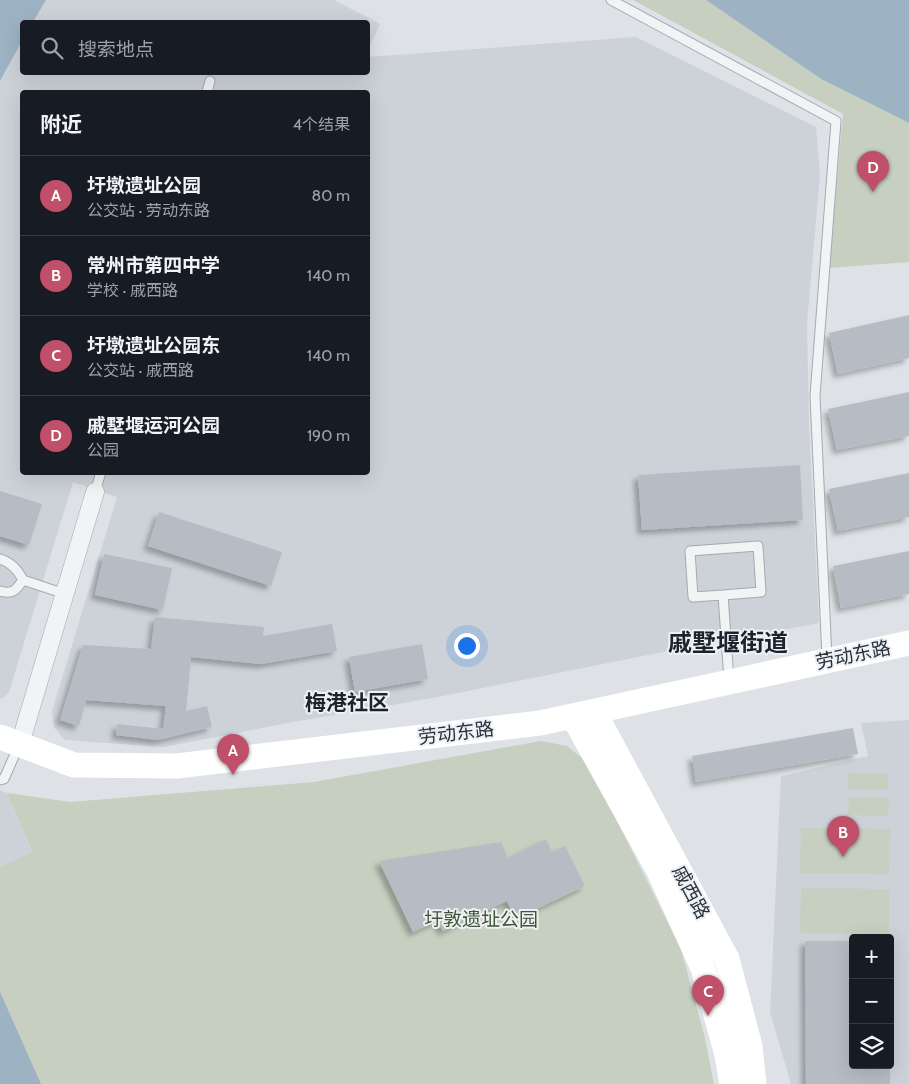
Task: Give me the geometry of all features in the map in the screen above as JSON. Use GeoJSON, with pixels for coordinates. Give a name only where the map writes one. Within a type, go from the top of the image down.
{"type":"FeatureCollection","features":[{"type":"Feature","properties":{"kind":"street"},"geometry":{"type":"LineString","coordinates":[[10,741],[64,594],[95,492]]}},
{"type":"Feature","properties":{"kind":"street","name":"劳动东路"},"geometry":{"type":"LineString","coordinates":[[10,741],[74,765],[177,766],[531,725],[909,643]]}},
{"type":"Feature","properties":{"kind":"street","name":"戚西路"},"geometry":{"type":"LineString","coordinates":[[583,714],[659,871],[703,968],[727,1056],[732,1084]]}},
{"type":"Feature","properties":{"kind":"street","name":"戚西路"},"geometry":{"type":"LineString","coordinates":[[583,714],[727,959],[750,1046],[754,1084]]}},
{"type":"Feature","properties":{"kind":"lane"},"geometry":{"type":"LineString","coordinates":[[611,0],[836,121],[815,396],[827,661]]}},
{"type":"Feature","properties":{"kind":"lane"},"geometry":{"type":"LineString","coordinates":[[208,90],[210,81]]}},
{"type":"Feature","properties":{"kind":"lane"},"geometry":{"type":"LineString","coordinates":[[95,492],[99,475]]}},
{"type":"Feature","properties":{"kind":"lane"},"geometry":{"type":"LineString","coordinates":[[758,546],[761,592],[724,595],[694,597],[690,551],[758,546]]}},
{"type":"Feature","properties":{"kind":"lane"},"geometry":{"type":"LineString","coordinates":[[0,559],[6,560],[18,570],[23,580],[64,594]]}},
{"type":"Feature","properties":{"kind":"lane"},"geometry":{"type":"LineString","coordinates":[[0,591],[7,593],[16,590],[23,580]]}},
{"type":"Feature","properties":{"kind":"lane"},"geometry":{"type":"LineString","coordinates":[[724,595],[730,682]]}},
{"type":"Feature","properties":{"kind":"lane"},"geometry":{"type":"LineString","coordinates":[[0,780],[4,778],[10,741]]}},
{"type":"Feature","properties":{"kind":"shaded area"},"geometry":{"type":"Polygon","coordinates":[[[46,0],[334,0],[380,24],[370,46],[370,20],[34,20],[46,0]]]}},
{"type":"Feature","properties":{"kind":"shaded area"},"geometry":{"type":"Polygon","coordinates":[[[636,37],[816,127],[820,176],[807,323],[809,425],[819,623],[438,697],[164,747],[65,740],[54,727],[52,711],[117,497],[73,482],[9,692],[3,698],[0,698],[0,81],[20,45],[20,75],[370,75],[370,57],[636,37]]]}},
{"type":"Feature","properties":{"kind":"shaded area"},"geometry":{"type":"Polygon","coordinates":[[[909,720],[909,1084],[791,1084],[770,1012],[781,776],[868,756],[861,723],[909,720]]]}},
{"type":"Feature","properties":{"kind":"shaded area"},"geometry":{"type":"Polygon","coordinates":[[[0,790],[7,793],[32,853],[0,867],[0,790]]]}},
{"type":"Feature","properties":{"kind":"green space"},"geometry":{"type":"Polygon","coordinates":[[[633,0],[706,0],[821,79],[909,123],[909,262],[829,268],[843,114],[633,0]]]}},
{"type":"Feature","properties":{"kind":"green space","name":"圩敦遗址公园"},"geometry":{"type":"Polygon","coordinates":[[[541,741],[567,746],[588,763],[681,949],[704,1034],[714,1084],[0,1084],[0,867],[32,852],[7,793],[70,802],[314,782],[541,741]]]}},
{"type":"Feature","properties":{"kind":"green space"},"geometry":{"type":"Polygon","coordinates":[[[848,773],[888,774],[888,790],[848,790],[848,773]]]}},
{"type":"Feature","properties":{"kind":"green space"},"geometry":{"type":"Polygon","coordinates":[[[849,797],[889,798],[888,816],[848,815],[849,797]]]}},
{"type":"Feature","properties":{"kind":"green space"},"geometry":{"type":"Polygon","coordinates":[[[801,828],[890,829],[889,874],[800,873],[801,828]]]}},
{"type":"Feature","properties":{"kind":"green space"},"geometry":{"type":"Polygon","coordinates":[[[801,888],[889,889],[889,934],[800,933],[801,888]]]}},
{"type":"Feature","properties":{"kind":"water"},"geometry":{"type":"Polygon","coordinates":[[[0,0],[46,0],[34,20],[20,20],[20,45],[0,81],[0,0]]]}},
{"type":"Feature","properties":{"kind":"water"},"geometry":{"type":"Polygon","coordinates":[[[706,0],[909,0],[909,123],[821,79],[706,0]]]}},
{"type":"Feature","properties":{"kind":"water"},"geometry":{"type":"Polygon","coordinates":[[[0,992],[41,1084],[0,1084],[0,992]]]}},
{"type":"Feature","properties":{"kind":"building"},"geometry":{"type":"Polygon","coordinates":[[[909,315],[909,358],[838,374],[829,333],[909,315]]]}},
{"type":"Feature","properties":{"kind":"building"},"geometry":{"type":"Polygon","coordinates":[[[909,392],[909,436],[837,450],[828,409],[909,392]]]}},
{"type":"Feature","properties":{"kind":"building"},"geometry":{"type":"Polygon","coordinates":[[[800,465],[803,520],[642,530],[638,475],[800,465]]]}},
{"type":"Feature","properties":{"kind":"building"},"geometry":{"type":"Polygon","coordinates":[[[909,473],[909,517],[838,531],[829,489],[909,473]]]}},
{"type":"Feature","properties":{"kind":"building"},"geometry":{"type":"Polygon","coordinates":[[[0,491],[42,504],[29,545],[0,536],[0,491]]]}},
{"type":"Feature","properties":{"kind":"building"},"geometry":{"type":"Polygon","coordinates":[[[159,512],[282,552],[271,586],[148,546],[159,512]]]}},
{"type":"Feature","properties":{"kind":"building"},"geometry":{"type":"Polygon","coordinates":[[[909,551],[909,594],[841,608],[833,566],[909,551]]]}},
{"type":"Feature","properties":{"kind":"building"},"geometry":{"type":"Polygon","coordinates":[[[104,554],[172,568],[163,610],[95,595],[104,554]]]}},
{"type":"Feature","properties":{"kind":"building"},"geometry":{"type":"Polygon","coordinates":[[[155,617],[264,627],[263,636],[332,624],[337,651],[261,664],[191,657],[186,711],[207,706],[212,727],[158,740],[116,735],[117,724],[163,729],[166,706],[86,700],[79,726],[60,720],[83,645],[151,649],[155,617]]]}},
{"type":"Feature","properties":{"kind":"building"},"geometry":{"type":"Polygon","coordinates":[[[422,644],[428,679],[355,692],[349,657],[422,644]]]}},
{"type":"Feature","properties":{"kind":"building"},"geometry":{"type":"Polygon","coordinates":[[[853,728],[858,754],[696,782],[692,756],[853,728]]]}},
{"type":"Feature","properties":{"kind":"building"},"geometry":{"type":"Polygon","coordinates":[[[546,839],[552,852],[565,846],[585,886],[515,919],[507,901],[443,931],[437,921],[413,932],[379,861],[501,842],[508,858],[546,839]]]}},
{"type":"Feature","properties":{"kind":"building"},"geometry":{"type":"Polygon","coordinates":[[[805,941],[849,941],[849,1069],[890,1069],[890,1084],[806,1084],[805,941]]]}},
{"type":"Feature","properties":{"kind":"place","name":"戚墅堰运河公园"},"geometry":{"type":"Point","coordinates":[873,192]}},
{"type":"Feature","properties":{"kind":"place","name":"圩墩遗址公园"},"geometry":{"type":"Point","coordinates":[233,775]}},
{"type":"Feature","properties":{"kind":"place","name":"常州市第四中学"},"geometry":{"type":"Point","coordinates":[843,857]}},
{"type":"Feature","properties":{"kind":"place","name":"圩墩遗址公园东"},"geometry":{"type":"Point","coordinates":[708,1016]}},
{"type":"Feature","properties":{"kind":"district","name":"戚墅堰街道"},"geometry":{"type":"Point","coordinates":[728,642]}},
{"type":"Feature","properties":{"kind":"district","name":"梅港社区"},"geometry":{"type":"Point","coordinates":[347,702]}}]}
